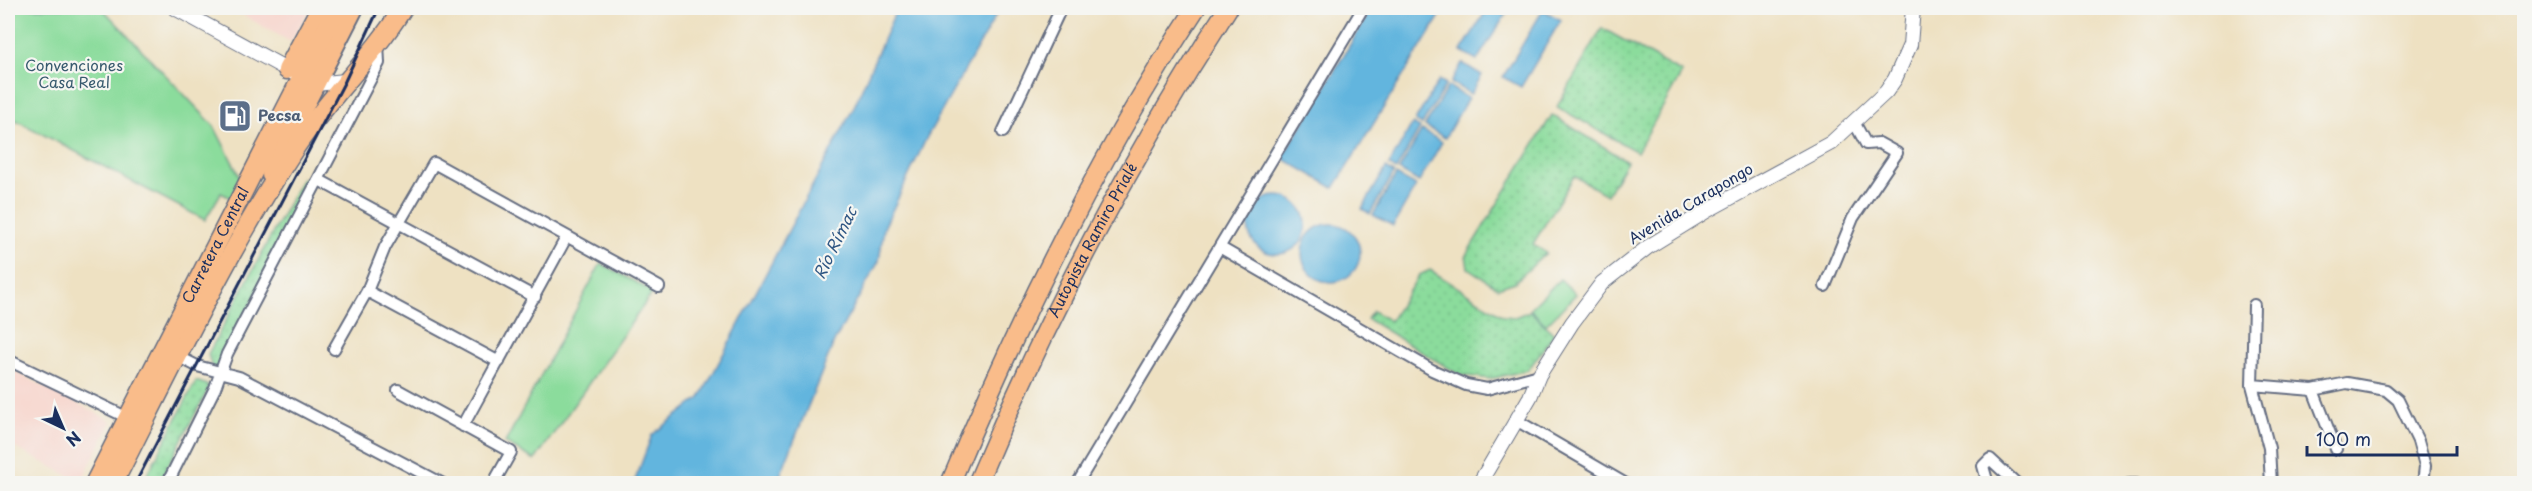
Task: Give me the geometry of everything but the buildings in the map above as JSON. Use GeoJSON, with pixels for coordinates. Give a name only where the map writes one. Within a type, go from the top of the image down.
{"type":"FeatureCollection","features":[{"type":"Feature","properties":{"kind":"highway"},"geometry":{"type":"LineString","coordinates":[[301,77],[320,8]]}},
{"type":"Feature","properties":{"kind":"highway","name":"Carretera Central"},"geometry":{"type":"LineString","coordinates":[[113,483],[171,353],[301,77],[337,8]]}},
{"type":"Feature","properties":{"kind":"highway","name":"Autopista Ramiro Prialé"},"geometry":{"type":"LineString","coordinates":[[950,483],[1050,265],[1112,146],[1196,8]]}},
{"type":"Feature","properties":{"kind":"highway","name":"Autopista Ramiro Prialé"},"geometry":{"type":"LineString","coordinates":[[977,483],[1035,353],[1093,235],[1181,81],[1228,8]]}},
{"type":"Feature","properties":{"kind":"highway"},"geometry":{"type":"LineString","coordinates":[[229,255],[296,146],[378,42],[399,9]]}},
{"type":"Feature","properties":{"kind":"highway","name":"Carretera Central"},"geometry":{"type":"LineString","coordinates":[[94,483],[128,418],[171,353],[229,255]]}},
{"type":"Feature","properties":{"kind":"main road","name":"Carretera Central"},"geometry":{"type":"LineString","coordinates":[[229,255],[301,77],[355,8]]}},
{"type":"Feature","properties":{"kind":"street"},"geometry":{"type":"LineString","coordinates":[[175,8],[301,77],[345,81]]}},
{"type":"Feature","properties":{"kind":"street"},"geometry":{"type":"LineString","coordinates":[[1003,132],[1061,8]]}},
{"type":"Feature","properties":{"kind":"street"},"geometry":{"type":"LineString","coordinates":[[1077,483],[1221,249],[1364,8]]}},
{"type":"Feature","properties":{"kind":"street","name":"Avenida Carapongo"},"geometry":{"type":"LineString","coordinates":[[1479,483],[1539,375],[1572,323],[1602,283],[1648,247],[1708,210],[1831,143],[1886,92],[1895,79],[1910,45],[1913,8]]}},
{"type":"Feature","properties":{"kind":"street"},"geometry":{"type":"LineString","coordinates":[[167,483],[215,388],[233,343],[379,63],[378,42]]}},
{"type":"Feature","properties":{"kind":"street"},"geometry":{"type":"LineString","coordinates":[[1826,286],[1853,218],[1897,153],[1879,143],[1866,144],[1854,122]]}},
{"type":"Feature","properties":{"kind":"street"},"geometry":{"type":"LineString","coordinates":[[334,349],[366,291],[399,222],[434,163],[566,238],[659,287]]}},
{"type":"Feature","properties":{"kind":"street"},"geometry":{"type":"LineString","coordinates":[[319,180],[535,297]]}},
{"type":"Feature","properties":{"kind":"street"},"geometry":{"type":"LineString","coordinates":[[463,426],[566,238]]}},
{"type":"Feature","properties":{"kind":"street"},"geometry":{"type":"LineString","coordinates":[[1221,249],[1432,370],[1466,385],[1486,389],[1539,375]]}},
{"type":"Feature","properties":{"kind":"street"},"geometry":{"type":"LineString","coordinates":[[366,291],[499,362]]}},
{"type":"Feature","properties":{"kind":"street"},"geometry":{"type":"LineString","coordinates":[[2254,305],[2252,385],[2269,448],[2271,483]]}},
{"type":"Feature","properties":{"kind":"street"},"geometry":{"type":"LineString","coordinates":[[171,353],[196,366],[239,377],[443,483]]}},
{"type":"Feature","properties":{"kind":"street"},"geometry":{"type":"LineString","coordinates":[[8,360],[128,418]]}},
{"type":"Feature","properties":{"kind":"street"},"geometry":{"type":"LineString","coordinates":[[2252,385],[2313,390],[2347,383],[2380,388],[2392,394],[2400,404],[2422,449],[2425,466],[2423,483]]}},
{"type":"Feature","properties":{"kind":"street"},"geometry":{"type":"LineString","coordinates":[[398,390],[511,452],[493,483]]}},
{"type":"Feature","properties":{"kind":"street"},"geometry":{"type":"LineString","coordinates":[[2313,390],[2336,449]]}},
{"type":"Feature","properties":{"kind":"street"},"geometry":{"type":"LineString","coordinates":[[1516,420],[1626,483]]}},
{"type":"Feature","properties":{"kind":"street"},"geometry":{"type":"LineString","coordinates":[[1988,483],[1983,466],[1990,459],[2017,483]]}},
{"type":"Feature","properties":{"kind":"street"},"geometry":{"type":"LineString","coordinates":[[2129,483],[2136,483]]}},
{"type":"Feature","properties":{"kind":"shaded area"},"geometry":{"type":"Polygon","coordinates":[[[230,8],[310,8],[291,42],[230,8]]]}},
{"type":"Feature","properties":{"kind":"shaded area"},"geometry":{"type":"Polygon","coordinates":[[[8,368],[112,421],[81,482],[8,444],[8,368]]]}},
{"type":"Feature","properties":{"kind":"green space","name":"Convenciones Casa Real"},"geometry":{"type":"Polygon","coordinates":[[[8,8],[102,8],[214,126],[241,179],[231,198],[221,193],[205,220],[8,116],[8,8]]]}},
{"type":"Feature","properties":{"kind":"green space"},"geometry":{"type":"Polygon","coordinates":[[[1602,28],[1682,73],[1637,152],[1557,107],[1602,28]]]}},
{"type":"Feature","properties":{"kind":"green space"},"geometry":{"type":"Polygon","coordinates":[[[1552,115],[1627,161],[1607,195],[1574,176],[1533,244],[1546,253],[1515,282],[1498,288],[1468,268],[1466,255],[1552,115]]]}},
{"type":"Feature","properties":{"kind":"green space"},"geometry":{"type":"Polygon","coordinates":[[[302,178],[313,182],[218,368],[212,368],[208,354],[302,178]]]}},
{"type":"Feature","properties":{"kind":"green space"},"geometry":{"type":"Polygon","coordinates":[[[601,263],[653,292],[535,460],[505,443],[601,263]]]}},
{"type":"Feature","properties":{"kind":"green space"},"geometry":{"type":"Polygon","coordinates":[[[1430,270],[1503,316],[1515,317],[1530,311],[1554,334],[1528,370],[1490,379],[1460,375],[1367,319],[1373,311],[1390,321],[1419,275],[1430,270]]]}},
{"type":"Feature","properties":{"kind":"green space"},"geometry":{"type":"Polygon","coordinates":[[[1560,279],[1576,294],[1546,325],[1530,309],[1560,279]]]}},
{"type":"Feature","properties":{"kind":"green space"},"geometry":{"type":"Polygon","coordinates":[[[196,381],[210,386],[159,483],[143,483],[196,381]]]}},
{"type":"Feature","properties":{"kind":"water","name":"Río Rímac"},"geometry":{"type":"Polygon","coordinates":[[[897,8],[1000,8],[927,137],[884,228],[879,261],[834,342],[777,483],[634,483],[652,435],[700,398],[853,109],[897,8]]]}},
{"type":"Feature","properties":{"kind":"water"},"geometry":{"type":"Polygon","coordinates":[[[1372,8],[1445,8],[1334,188],[1282,158],[1372,8]]]}},
{"type":"Feature","properties":{"kind":"water"},"geometry":{"type":"Polygon","coordinates":[[[1488,8],[1510,8],[1477,60],[1461,51],[1488,8]]]}},
{"type":"Feature","properties":{"kind":"water"},"geometry":{"type":"Polygon","coordinates":[[[1543,10],[1561,20],[1521,87],[1503,77],[1543,10]]]}},
{"type":"Feature","properties":{"kind":"water"},"geometry":{"type":"Polygon","coordinates":[[[1462,63],[1482,75],[1471,94],[1451,83],[1462,63]]]}},
{"type":"Feature","properties":{"kind":"water"},"geometry":{"type":"Polygon","coordinates":[[[1439,80],[1446,84],[1422,125],[1415,121],[1439,80]]]}},
{"type":"Feature","properties":{"kind":"water"},"geometry":{"type":"Polygon","coordinates":[[[1448,86],[1468,98],[1445,138],[1425,126],[1448,86]]]}},
{"type":"Feature","properties":{"kind":"water"},"geometry":{"type":"Polygon","coordinates":[[[1412,124],[1420,128],[1396,170],[1389,165],[1412,124]]]}},
{"type":"Feature","properties":{"kind":"water"},"geometry":{"type":"Polygon","coordinates":[[[1422,130],[1442,142],[1419,182],[1399,170],[1422,130]]]}},
{"type":"Feature","properties":{"kind":"water"},"geometry":{"type":"Polygon","coordinates":[[[1386,168],[1394,173],[1370,214],[1362,209],[1386,168]]]}},
{"type":"Feature","properties":{"kind":"water"},"geometry":{"type":"Polygon","coordinates":[[[1396,175],[1416,186],[1393,226],[1373,215],[1396,175]]]}},
{"type":"Feature","properties":{"kind":"water"},"geometry":{"type":"Polygon","coordinates":[[[1277,196],[1288,198],[1301,209],[1306,225],[1304,236],[1293,249],[1277,254],[1266,252],[1253,241],[1248,225],[1250,214],[1261,201],[1277,196]]]}},
{"type":"Feature","properties":{"kind":"water"},"geometry":{"type":"Polygon","coordinates":[[[1331,224],[1342,226],[1355,237],[1360,253],[1358,264],[1347,277],[1331,282],[1320,280],[1307,269],[1302,253],[1304,242],[1315,229],[1331,224]]]}},
{"type":"Feature","properties":{"kind":"railway"},"geometry":{"type":"LineString","coordinates":[[135,484],[345,81],[379,8]]}},
{"type":"Feature","properties":{"kind":"place","name":"Pecsa"},"geometry":{"type":"Point","coordinates":[235,116]}}]}
